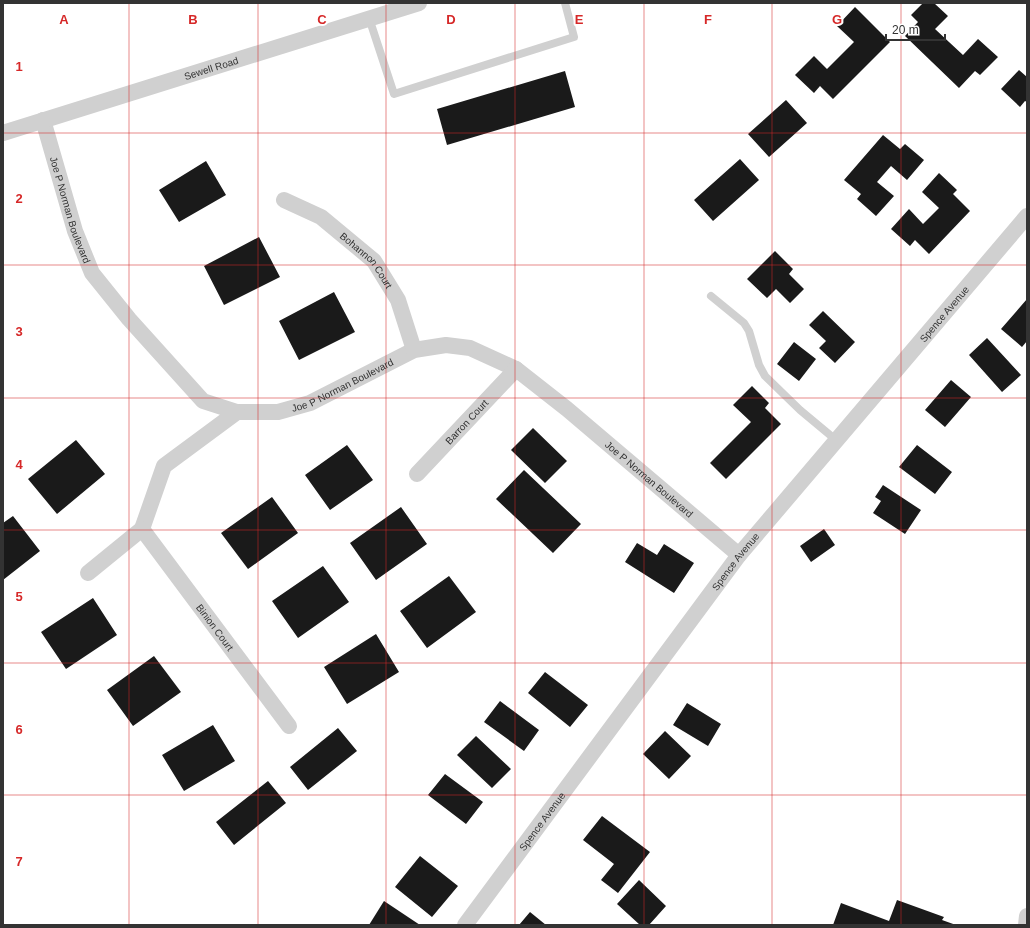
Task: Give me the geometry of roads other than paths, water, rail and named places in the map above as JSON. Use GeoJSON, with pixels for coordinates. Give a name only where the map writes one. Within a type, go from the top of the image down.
{"type":"FeatureCollection","features":[{"type":"Feature","properties":{"kind":"street","name":"Sewell Road"},"geometry":{"type":"LineString","coordinates":[[3,133],[419,3]]}},
{"type":"Feature","properties":{"kind":"street","name":"Joe P Norman Boulevard"},"geometry":{"type":"LineString","coordinates":[[43,120],[75,231],[92,273],[129,319],[203,402],[237,412],[278,412],[310,403],[414,350],[446,345],[470,348],[516,369],[568,409],[739,554]]}},
{"type":"Feature","properties":{"kind":"street","name":"Bohannon Court"},"geometry":{"type":"LineString","coordinates":[[284,200],[321,217],[374,261],[398,300],[414,350]]}},
{"type":"Feature","properties":{"kind":"street","name":"Spence Avenue"},"geometry":{"type":"LineString","coordinates":[[465,925],[739,554],[1027,216]]}},
{"type":"Feature","properties":{"kind":"street","name":"Barron Court"},"geometry":{"type":"LineString","coordinates":[[416,474],[516,369]]}},
{"type":"Feature","properties":{"kind":"street"},"geometry":{"type":"LineString","coordinates":[[88,572],[142,529],[164,466],[237,412]]}},
{"type":"Feature","properties":{"kind":"street","name":"Binion Court"},"geometry":{"type":"LineString","coordinates":[[142,529],[289,726]]}},
{"type":"Feature","properties":{"kind":"street"},"geometry":{"type":"LineString","coordinates":[[1026,925],[1027,916]]}},
{"type":"Feature","properties":{"kind":"lane"},"geometry":{"type":"LineString","coordinates":[[369,18],[394,94],[574,37],[564,3]]}},
{"type":"Feature","properties":{"kind":"lane"},"geometry":{"type":"LineString","coordinates":[[711,296],[744,323],[749,331],[759,365],[765,376],[800,410],[836,440]]}}]}
